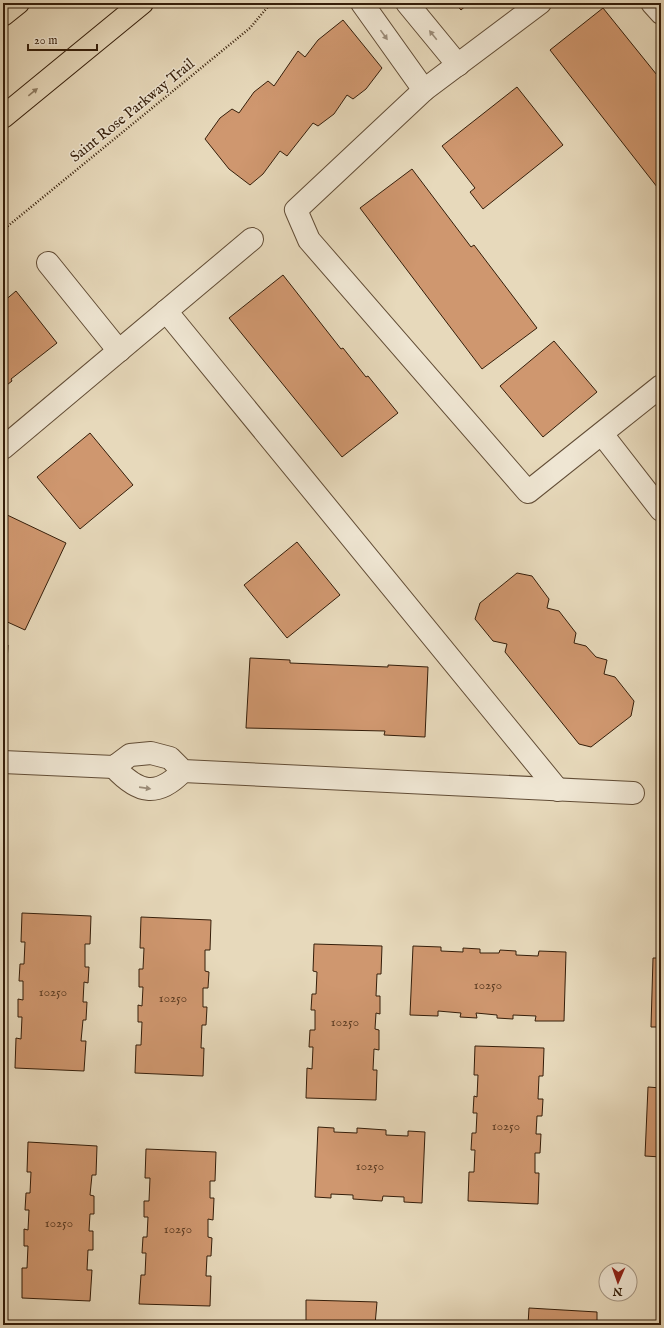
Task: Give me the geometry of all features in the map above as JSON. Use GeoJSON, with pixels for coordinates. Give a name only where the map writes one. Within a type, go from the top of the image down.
{"type":"FeatureCollection","features":[{"type":"Feature","properties":{"kind":"highway"},"geometry":{"type":"LineString","coordinates":[[3,16],[18,3]]}},
{"type":"Feature","properties":{"kind":"highway"},"geometry":{"type":"LineString","coordinates":[[3,117],[142,3]]}},
{"type":"Feature","properties":{"kind":"street"},"geometry":{"type":"LineString","coordinates":[[362,3],[424,90]]}},
{"type":"Feature","properties":{"kind":"street"},"geometry":{"type":"LineString","coordinates":[[407,3],[458,65]]}},
{"type":"Feature","properties":{"kind":"street"},"geometry":{"type":"LineString","coordinates":[[540,3],[424,90],[296,210],[309,240],[528,492],[661,386]]}},
{"type":"Feature","properties":{"kind":"street"},"geometry":{"type":"LineString","coordinates":[[652,3],[661,13]]}},
{"type":"Feature","properties":{"kind":"street"},"geometry":{"type":"LineString","coordinates":[[3,448],[252,239]]}},
{"type":"Feature","properties":{"kind":"street"},"geometry":{"type":"LineString","coordinates":[[48,263],[119,351]]}},
{"type":"Feature","properties":{"kind":"street"},"geometry":{"type":"LineString","coordinates":[[166,311],[558,790]]}},
{"type":"Feature","properties":{"kind":"street"},"geometry":{"type":"LineString","coordinates":[[602,434],[661,510]]}},
{"type":"Feature","properties":{"kind":"street"},"geometry":{"type":"LineString","coordinates":[[3,762],[114,767],[130,755],[151,753],[170,758],[183,771],[633,793]]}},
{"type":"Feature","properties":{"kind":"street"},"geometry":{"type":"LineString","coordinates":[[114,767],[124,778],[136,787],[148,790],[162,788],[173,781],[183,771]]}},
{"type":"Feature","properties":{"kind":"path","name":"Saint Rose Parkway Trail"},"geometry":{"type":"LineString","coordinates":[[3,230],[250,28],[271,3]]}},
{"type":"Feature","properties":{"kind":"building"},"geometry":{"type":"Polygon","coordinates":[[[455,3],[469,3],[461,10],[455,3]]]}},
{"type":"Feature","properties":{"kind":"building"},"geometry":{"type":"Polygon","coordinates":[[[603,8],[661,80],[661,192],[550,50],[603,8]]]}},
{"type":"Feature","properties":{"kind":"building"},"geometry":{"type":"Polygon","coordinates":[[[343,20],[382,68],[366,89],[353,99],[347,95],[334,114],[318,126],[313,123],[287,156],[280,151],[263,174],[250,185],[229,169],[205,139],[220,118],[232,109],[239,113],[254,92],[268,81],[274,86],[298,51],[305,57],[318,40],[343,20]]]}},
{"type":"Feature","properties":{"kind":"building"},"geometry":{"type":"Polygon","coordinates":[[[517,87],[563,145],[483,209],[470,192],[475,188],[442,146],[517,87]]]}},
{"type":"Feature","properties":{"kind":"building"},"geometry":{"type":"Polygon","coordinates":[[[412,169],[471,247],[474,245],[537,328],[482,369],[360,208],[412,169]]]}},
{"type":"Feature","properties":{"kind":"building"},"geometry":{"type":"Polygon","coordinates":[[[283,275],[341,349],[343,348],[366,377],[368,376],[398,413],[342,457],[229,318],[283,275]]]}},
{"type":"Feature","properties":{"kind":"building"},"geometry":{"type":"Polygon","coordinates":[[[16,291],[57,343],[11,379],[12,381],[3,388],[3,302],[16,291]]]}},
{"type":"Feature","properties":{"kind":"building"},"geometry":{"type":"Polygon","coordinates":[[[554,341],[597,392],[543,437],[500,386],[554,341]]]}},
{"type":"Feature","properties":{"kind":"building"},"geometry":{"type":"Polygon","coordinates":[[[90,433],[133,485],[80,529],[37,477],[90,433]]]}},
{"type":"Feature","properties":{"kind":"building"},"geometry":{"type":"Polygon","coordinates":[[[3,513],[66,543],[25,630],[3,620],[3,513]]]}},
{"type":"Feature","properties":{"kind":"building"},"geometry":{"type":"Polygon","coordinates":[[[297,542],[340,595],[287,638],[244,585],[297,542]]]}},
{"type":"Feature","properties":{"kind":"building"},"geometry":{"type":"Polygon","coordinates":[[[517,573],[532,576],[549,599],[547,608],[559,611],[576,633],[574,643],[586,646],[596,657],[607,660],[604,674],[615,677],[634,701],[631,716],[591,747],[579,744],[505,652],[507,644],[493,641],[475,619],[480,603],[517,573]]]}},
{"type":"Feature","properties":{"kind":"building"},"geometry":{"type":"Polygon","coordinates":[[[3,645],[8,645],[4,714],[3,714],[3,645]]]}},
{"type":"Feature","properties":{"kind":"building"},"geometry":{"type":"Polygon","coordinates":[[[250,658],[290,660],[290,663],[428,667],[425,737],[384,735],[385,731],[246,728],[250,658]]]}},
{"type":"Feature","properties":{"kind":"building"},"geometry":{"type":"Polygon","coordinates":[[[22,913],[91,916],[90,944],[85,944],[85,967],[89,967],[88,983],[84,982],[83,1002],[87,1002],[86,1020],[83,1020],[81,1041],[86,1041],[84,1071],[15,1068],[16,1038],[21,1039],[22,1017],[18,1017],[18,999],[23,1000],[23,981],[19,981],[20,964],[24,964],[25,942],[21,942],[22,913]]]}},
{"type":"Feature","properties":{"kind":"building"},"geometry":{"type":"Polygon","coordinates":[[[141,917],[211,920],[210,950],[205,950],[205,971],[209,972],[208,988],[203,988],[203,1007],[207,1007],[206,1025],[202,1025],[201,1048],[204,1048],[203,1076],[135,1073],[136,1045],[141,1045],[142,1022],[138,1022],[138,1005],[142,1006],[143,987],[139,987],[139,969],[143,969],[144,948],[140,948],[141,917]]]}},
{"type":"Feature","properties":{"kind":"building"},"geometry":{"type":"Polygon","coordinates":[[[314,944],[382,946],[381,974],[377,974],[376,996],[380,996],[380,1014],[376,1013],[375,1029],[379,1030],[379,1050],[374,1049],[373,1070],[377,1070],[376,1100],[306,1098],[307,1068],[312,1069],[313,1047],[309,1047],[310,1030],[315,1030],[315,1010],[311,1010],[312,994],[316,994],[317,972],[313,971],[314,944]]]}},
{"type":"Feature","properties":{"kind":"building"},"geometry":{"type":"Polygon","coordinates":[[[413,946],[441,947],[441,951],[463,952],[463,948],[480,949],[480,953],[499,953],[500,950],[516,951],[516,955],[538,956],[539,951],[566,952],[564,1021],[535,1021],[536,1016],[513,1015],[513,1019],[497,1018],[497,1015],[476,1013],[477,1018],[460,1017],[461,1013],[438,1011],[438,1016],[410,1015],[413,946]]]}},
{"type":"Feature","properties":{"kind":"building"},"geometry":{"type":"Polygon","coordinates":[[[653,958],[661,958],[661,1027],[651,1027],[653,958]]]}},
{"type":"Feature","properties":{"kind":"building"},"geometry":{"type":"Polygon","coordinates":[[[475,1046],[544,1048],[543,1076],[539,1076],[538,1099],[543,1099],[542,1116],[537,1116],[536,1134],[541,1134],[540,1153],[535,1153],[535,1173],[539,1173],[538,1204],[468,1201],[469,1172],[474,1172],[475,1150],[471,1150],[472,1133],[476,1133],[477,1113],[473,1113],[474,1096],[477,1097],[478,1075],[474,1075],[475,1046]]]}},
{"type":"Feature","properties":{"kind":"building"},"geometry":{"type":"Polygon","coordinates":[[[648,1087],[661,1088],[661,1157],[645,1156],[648,1087]]]}},
{"type":"Feature","properties":{"kind":"building"},"geometry":{"type":"Polygon","coordinates":[[[318,1127],[334,1128],[334,1132],[357,1133],[357,1128],[386,1130],[386,1135],[408,1136],[408,1131],[425,1132],[422,1203],[404,1202],[404,1197],[383,1196],[382,1201],[353,1199],[353,1195],[331,1194],[331,1198],[315,1197],[318,1127]]]}},
{"type":"Feature","properties":{"kind":"building"},"geometry":{"type":"Polygon","coordinates":[[[28,1142],[97,1146],[96,1175],[92,1175],[90,1195],[94,1196],[94,1214],[90,1214],[89,1231],[93,1231],[93,1250],[88,1250],[87,1270],[92,1270],[90,1301],[22,1298],[22,1268],[27,1268],[28,1246],[24,1246],[24,1229],[28,1230],[29,1210],[25,1210],[26,1193],[30,1193],[31,1172],[27,1172],[28,1142]]]}},
{"type":"Feature","properties":{"kind":"building"},"geometry":{"type":"Polygon","coordinates":[[[146,1149],[216,1152],[215,1181],[210,1181],[210,1198],[214,1198],[213,1220],[208,1219],[208,1237],[212,1238],[211,1256],[207,1256],[206,1276],[211,1276],[210,1306],[139,1304],[141,1275],[145,1275],[146,1253],[142,1253],[143,1237],[147,1237],[148,1217],[144,1217],[144,1201],[149,1201],[150,1178],[145,1178],[146,1149]]]}},
{"type":"Feature","properties":{"kind":"building"},"geometry":{"type":"Polygon","coordinates":[[[306,1300],[377,1302],[375,1325],[306,1325],[306,1300]]]}},
{"type":"Feature","properties":{"kind":"building"},"geometry":{"type":"Polygon","coordinates":[[[529,1308],[597,1312],[597,1325],[528,1325],[529,1308]]]}}]}
